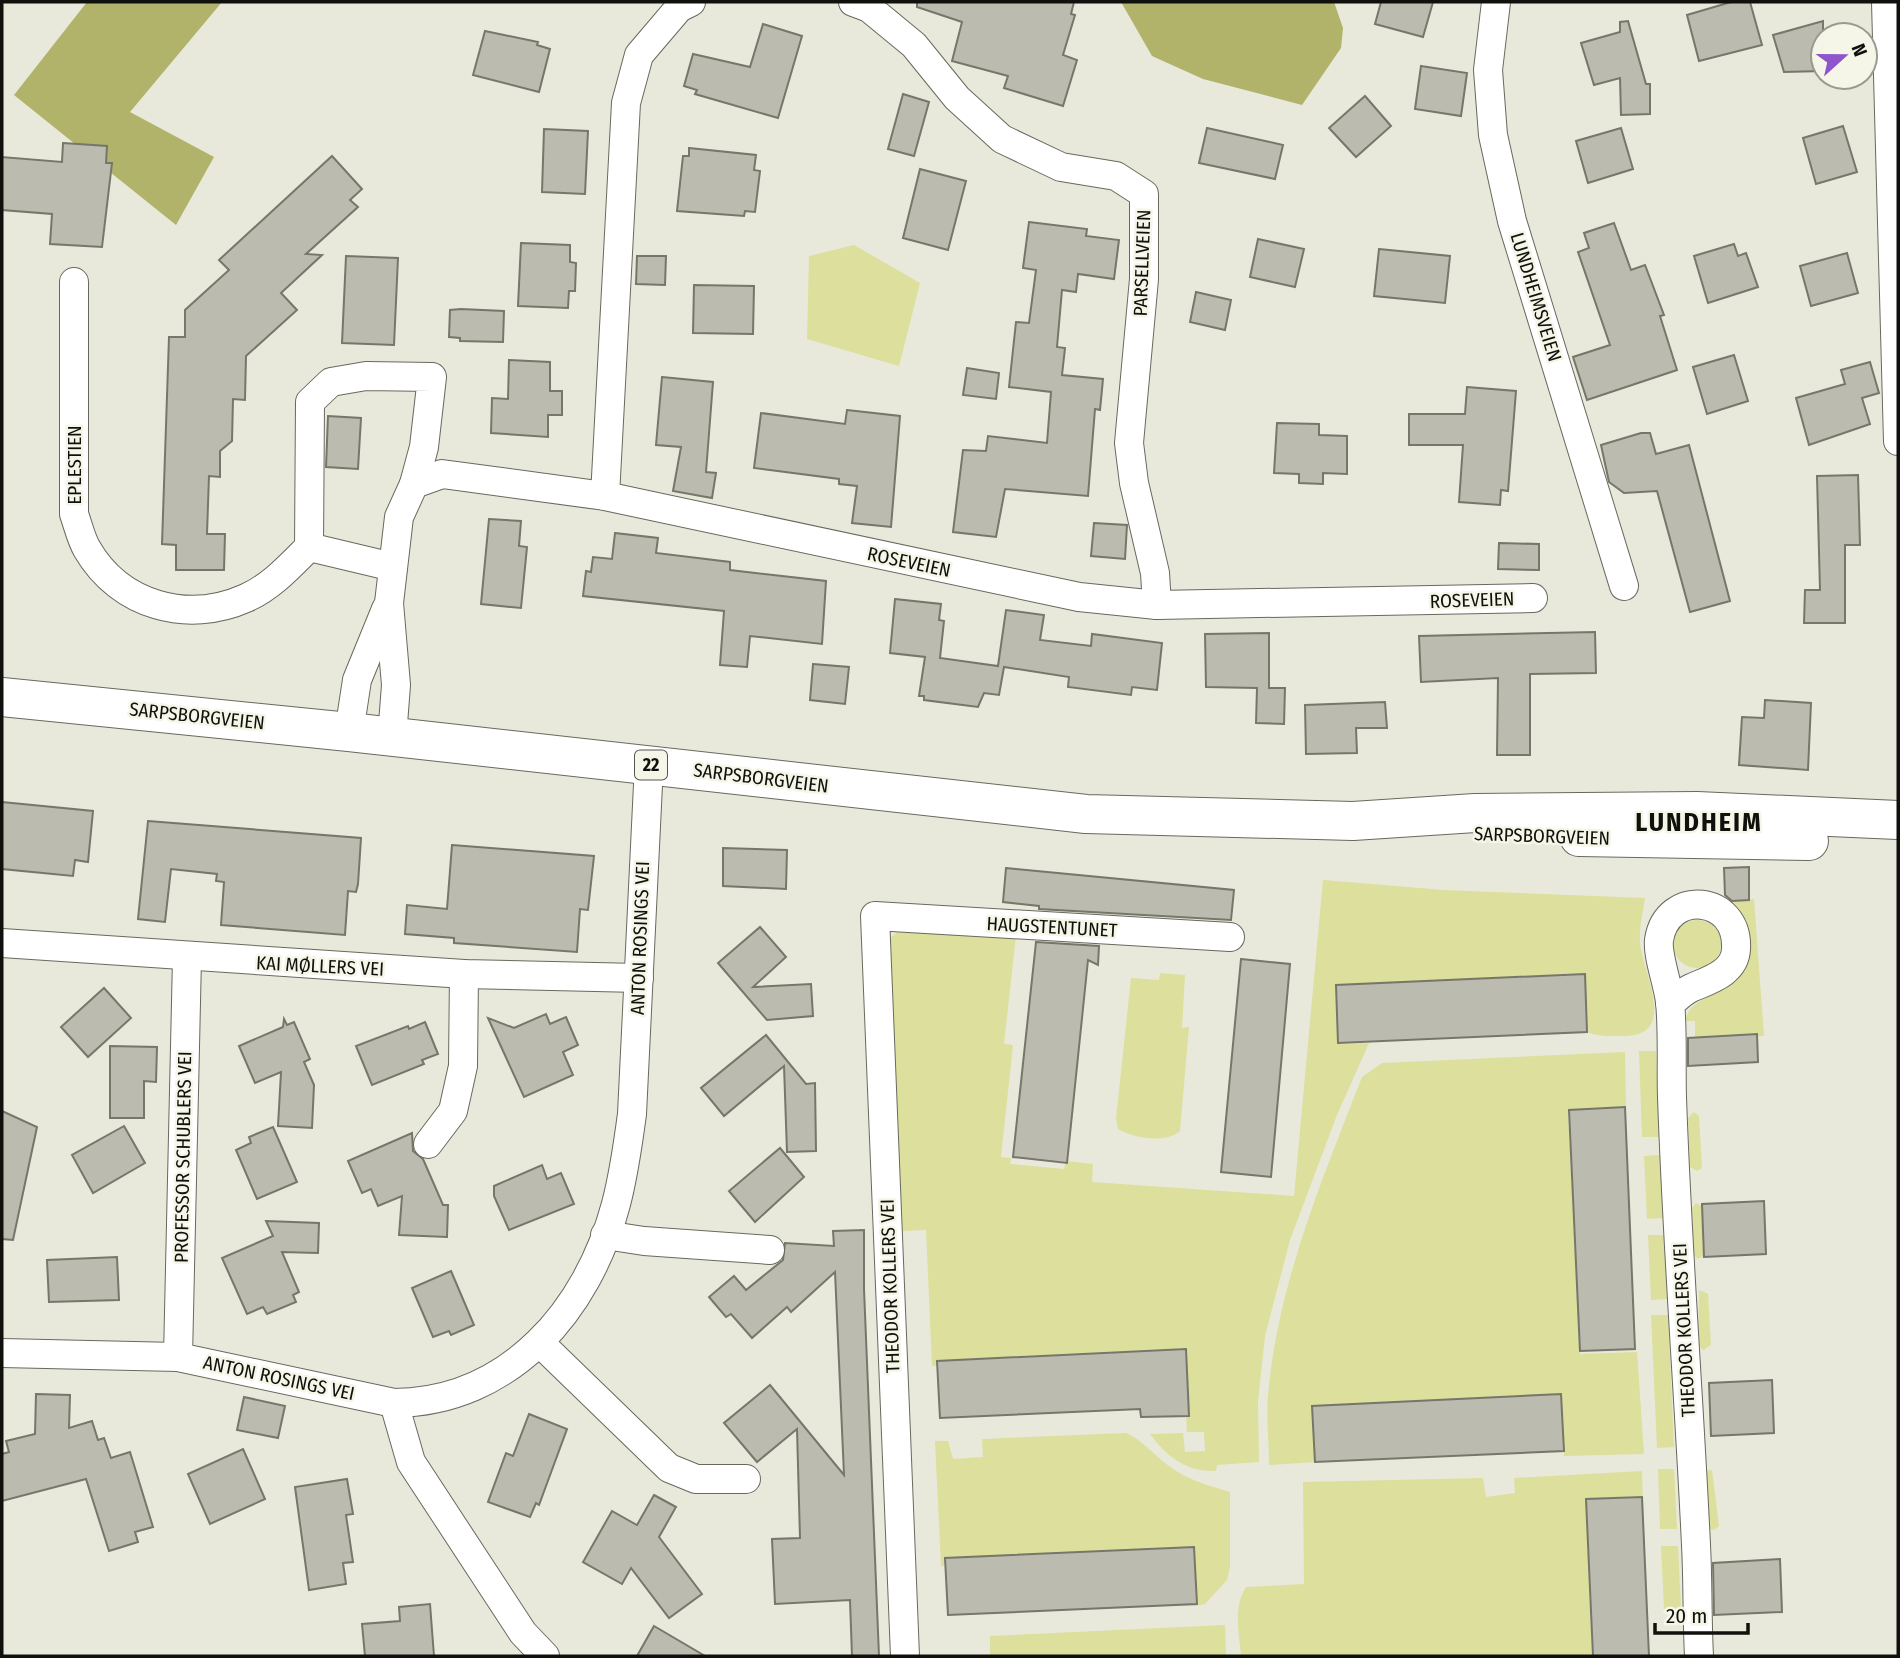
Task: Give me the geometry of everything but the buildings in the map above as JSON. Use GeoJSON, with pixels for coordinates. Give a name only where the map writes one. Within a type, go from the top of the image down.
{"type":"FeatureCollection","features":[{"type":"Feature","properties":{"kind":"highway","name":"SARPSBORGVEIEN"},"geometry":{"type":"LineString","coordinates":[[2,697],[649,764],[1086,814],[1353,821],[1478,835],[1898,842]]}},
{"type":"Feature","properties":{"kind":"highway","name":"SARPSBORGVEIEN"},"geometry":{"type":"LineString","coordinates":[[1353,821],[1475,813],[1683,811],[1898,820]]}},
{"type":"Feature","properties":{"kind":"street"},"geometry":{"type":"LineString","coordinates":[[605,496],[626,103],[639,55],[679,8],[691,2]]}},
{"type":"Feature","properties":{"kind":"street","name":"PARSELLVEIEN"},"geometry":{"type":"LineString","coordinates":[[853,2],[869,8],[914,45],[957,98],[1002,139],[1061,167],[1116,176],[1144,194],[1144,279],[1129,443],[1134,483],[1155,573],[1157,605]]}},
{"type":"Feature","properties":{"kind":"street","name":"LUNDHEIMSVEIEN"},"geometry":{"type":"LineString","coordinates":[[1496,2],[1488,70],[1493,135],[1512,221],[1624,586]]}},
{"type":"Feature","properties":{"kind":"street"},"geometry":{"type":"LineString","coordinates":[[1886,2],[1898,441]]}},
{"type":"Feature","properties":{"kind":"street","name":"EPLESTIEN"},"geometry":{"type":"LineString","coordinates":[[74,282],[74,514],[86,549],[111,580],[142,601],[163,607],[174,610],[213,609],[247,597],[283,573],[309,547]]}},
{"type":"Feature","properties":{"kind":"street"},"geometry":{"type":"LineString","coordinates":[[392,737],[396,685],[388,603],[393,567],[399,517],[414,484],[424,447],[432,377],[366,376],[331,382],[310,402],[309,547],[393,567]]}},
{"type":"Feature","properties":{"kind":"street","name":"ROSEVEIEN"},"geometry":{"type":"LineString","coordinates":[[414,484],[442,474],[605,496],[1079,597],[1157,605],[1533,598]]}},
{"type":"Feature","properties":{"kind":"street"},"geometry":{"type":"LineString","coordinates":[[349,732],[357,680],[388,603]]}},
{"type":"Feature","properties":{"kind":"street","name":"ANTON ROSINGS VEI"},"geometry":{"type":"LineString","coordinates":[[2,1353],[178,1356],[394,1403],[446,1399],[513,1365],[540,1343],[572,1302],[592,1267],[616,1205],[626,1156],[639,978],[649,764]]}},
{"type":"Feature","properties":{"kind":"street","name":"HAUGSTENTUNET"},"geometry":{"type":"LineString","coordinates":[[875,916],[1230,937]]}},
{"type":"Feature","properties":{"kind":"street","name":"THEODOR KOLLERS VEI"},"geometry":{"type":"LineString","coordinates":[[875,916],[905,1656]]}},
{"type":"Feature","properties":{"kind":"street","name":"KAI MØLLERS VEI"},"geometry":{"type":"LineString","coordinates":[[2,943],[187,958],[464,974],[639,978]]}},
{"type":"Feature","properties":{"kind":"street","name":"PROFESSOR SCHUBLERS VEI"},"geometry":{"type":"LineString","coordinates":[[178,1356],[187,958]]}},
{"type":"Feature","properties":{"kind":"street"},"geometry":{"type":"LineString","coordinates":[[428,1144],[453,1111],[463,1066],[464,974]]}},
{"type":"Feature","properties":{"kind":"street","name":"THEODOR KOLLERS VEI"},"geometry":{"type":"LineString","coordinates":[[1671,1004],[1675,1190],[1696,1545],[1699,1656]]}},
{"type":"Feature","properties":{"kind":"street"},"geometry":{"type":"LineString","coordinates":[[605,1235],[643,1241],[771,1250]]}},
{"type":"Feature","properties":{"kind":"street"},"geometry":{"type":"LineString","coordinates":[[540,1343],[669,1468],[696,1479],[746,1479]]}},
{"type":"Feature","properties":{"kind":"street"},"geometry":{"type":"LineString","coordinates":[[394,1403],[411,1462],[523,1633],[545,1656]]}},
{"type":"Feature","properties":{"kind":"green space"},"geometry":{"type":"Polygon","coordinates":[[[87,2],[222,2],[130,112],[214,157],[176,225],[14,95],[87,2]]]}},
{"type":"Feature","properties":{"kind":"green space"},"geometry":{"type":"Polygon","coordinates":[[[1121,2],[1334,2],[1343,28],[1341,48],[1302,105],[1203,79],[1152,56],[1121,2]]]}},
{"type":"Feature","properties":{"kind":"green space"},"geometry":{"type":"Polygon","coordinates":[[[854,245],[920,283],[899,366],[807,339],[809,256],[854,245]]]}},
{"type":"Feature","properties":{"kind":"green space"},"geometry":{"type":"Polygon","coordinates":[[[1323,880],[1444,890],[1645,898],[1640,942],[1653,1000],[1654,1013],[1650,1025],[1641,1033],[1625,1036],[1587,1032],[1585,976],[1338,987],[1341,1044],[1369,1043],[1337,1115],[1290,1240],[1265,1336],[1258,1401],[1259,1462],[1217,1465],[1216,1471],[1196,1469],[1178,1462],[1163,1450],[1150,1434],[1183,1433],[1185,1452],[1205,1451],[1204,1432],[1187,1432],[1183,1354],[932,1366],[926,1230],[901,1231],[889,939],[901,929],[1016,935],[1004,1044],[1013,1045],[1001,1157],[1011,1158],[1010,1164],[1064,1169],[1066,1161],[1093,1164],[1092,1182],[1294,1196],[1323,880]]]}},
{"type":"Feature","properties":{"kind":"green space"},"geometry":{"type":"Polygon","coordinates":[[[1754,899],[1764,1036],[1695,1040],[1695,1021],[1685,1021],[1687,1014],[1699,1001],[1734,982],[1748,961],[1750,949],[1746,924],[1733,901],[1754,899]]]}},
{"type":"Feature","properties":{"kind":"green space"},"geometry":{"type":"Polygon","coordinates":[[[1697,920],[1714,927],[1721,944],[1714,961],[1697,968],[1680,961],[1673,944],[1680,927],[1697,920]]]}},
{"type":"Feature","properties":{"kind":"green space"},"geometry":{"type":"Polygon","coordinates":[[[1160,973],[1185,975],[1182,1028],[1189,1027],[1180,1131],[1167,1137],[1149,1138],[1118,1129],[1116,1119],[1131,978],[1159,980],[1160,973]]]}},
{"type":"Feature","properties":{"kind":"green space"},"geometry":{"type":"Polygon","coordinates":[[[1639,1051],[1656,1051],[1659,1137],[1642,1137],[1639,1051]]]}},
{"type":"Feature","properties":{"kind":"green space"},"geometry":{"type":"Polygon","coordinates":[[[1625,1052],[1626,1109],[1568,1112],[1580,1354],[1637,1352],[1644,1454],[1564,1456],[1561,1398],[1312,1410],[1315,1462],[1269,1465],[1268,1395],[1281,1313],[1304,1233],[1362,1077],[1382,1063],[1625,1052]]]}},
{"type":"Feature","properties":{"kind":"green space"},"geometry":{"type":"Polygon","coordinates":[[[1694,1112],[1699,1116],[1702,1168],[1697,1171],[1690,1167],[1688,1118],[1694,1112]]]}},
{"type":"Feature","properties":{"kind":"green space"},"geometry":{"type":"Polygon","coordinates":[[[1661,1155],[1663,1218],[1647,1219],[1644,1156],[1661,1155]]]}},
{"type":"Feature","properties":{"kind":"green space"},"geometry":{"type":"Polygon","coordinates":[[[1696,1203],[1702,1206],[1703,1256],[1698,1259],[1694,1255],[1692,1208],[1696,1203]]]}},
{"type":"Feature","properties":{"kind":"green space"},"geometry":{"type":"Polygon","coordinates":[[[1648,1235],[1664,1235],[1667,1299],[1651,1300],[1648,1235]]]}},
{"type":"Feature","properties":{"kind":"green space"},"geometry":{"type":"Polygon","coordinates":[[[1699,1290],[1708,1294],[1711,1345],[1703,1350],[1698,1345],[1699,1290]]]}},
{"type":"Feature","properties":{"kind":"green space"},"geometry":{"type":"Polygon","coordinates":[[[1651,1315],[1668,1315],[1674,1447],[1657,1448],[1651,1315]]]}},
{"type":"Feature","properties":{"kind":"green space"},"geometry":{"type":"Polygon","coordinates":[[[1126,1433],[1183,1475],[1230,1492],[1230,1567],[1227,1580],[1205,1604],[1194,1606],[1191,1555],[941,1566],[935,1441],[948,1441],[953,1459],[983,1457],[982,1439],[1126,1433]]]}},
{"type":"Feature","properties":{"kind":"green space"},"geometry":{"type":"Polygon","coordinates":[[[1658,1469],[1674,1469],[1677,1529],[1660,1529],[1658,1469]]]}},
{"type":"Feature","properties":{"kind":"green space"},"geometry":{"type":"Polygon","coordinates":[[[1712,1470],[1719,1526],[1714,1530],[1707,1528],[1705,1471],[1712,1470]]]}},
{"type":"Feature","properties":{"kind":"green space"},"geometry":{"type":"Polygon","coordinates":[[[1642,1471],[1643,1504],[1586,1507],[1592,1656],[1241,1656],[1238,1612],[1246,1587],[1304,1584],[1303,1482],[1483,1478],[1486,1497],[1515,1493],[1514,1478],[1642,1471]]]}},
{"type":"Feature","properties":{"kind":"green space"},"geometry":{"type":"Polygon","coordinates":[[[1661,1546],[1678,1546],[1681,1608],[1664,1609],[1661,1546]]]}},
{"type":"Feature","properties":{"kind":"green space"},"geometry":{"type":"Polygon","coordinates":[[[1225,1625],[1226,1656],[990,1656],[990,1636],[1225,1625]]]}},
{"type":"Feature","properties":{"kind":"district","name":"LUNDHEIM"},"geometry":{"type":"Point","coordinates":[1699,822]}}]}
